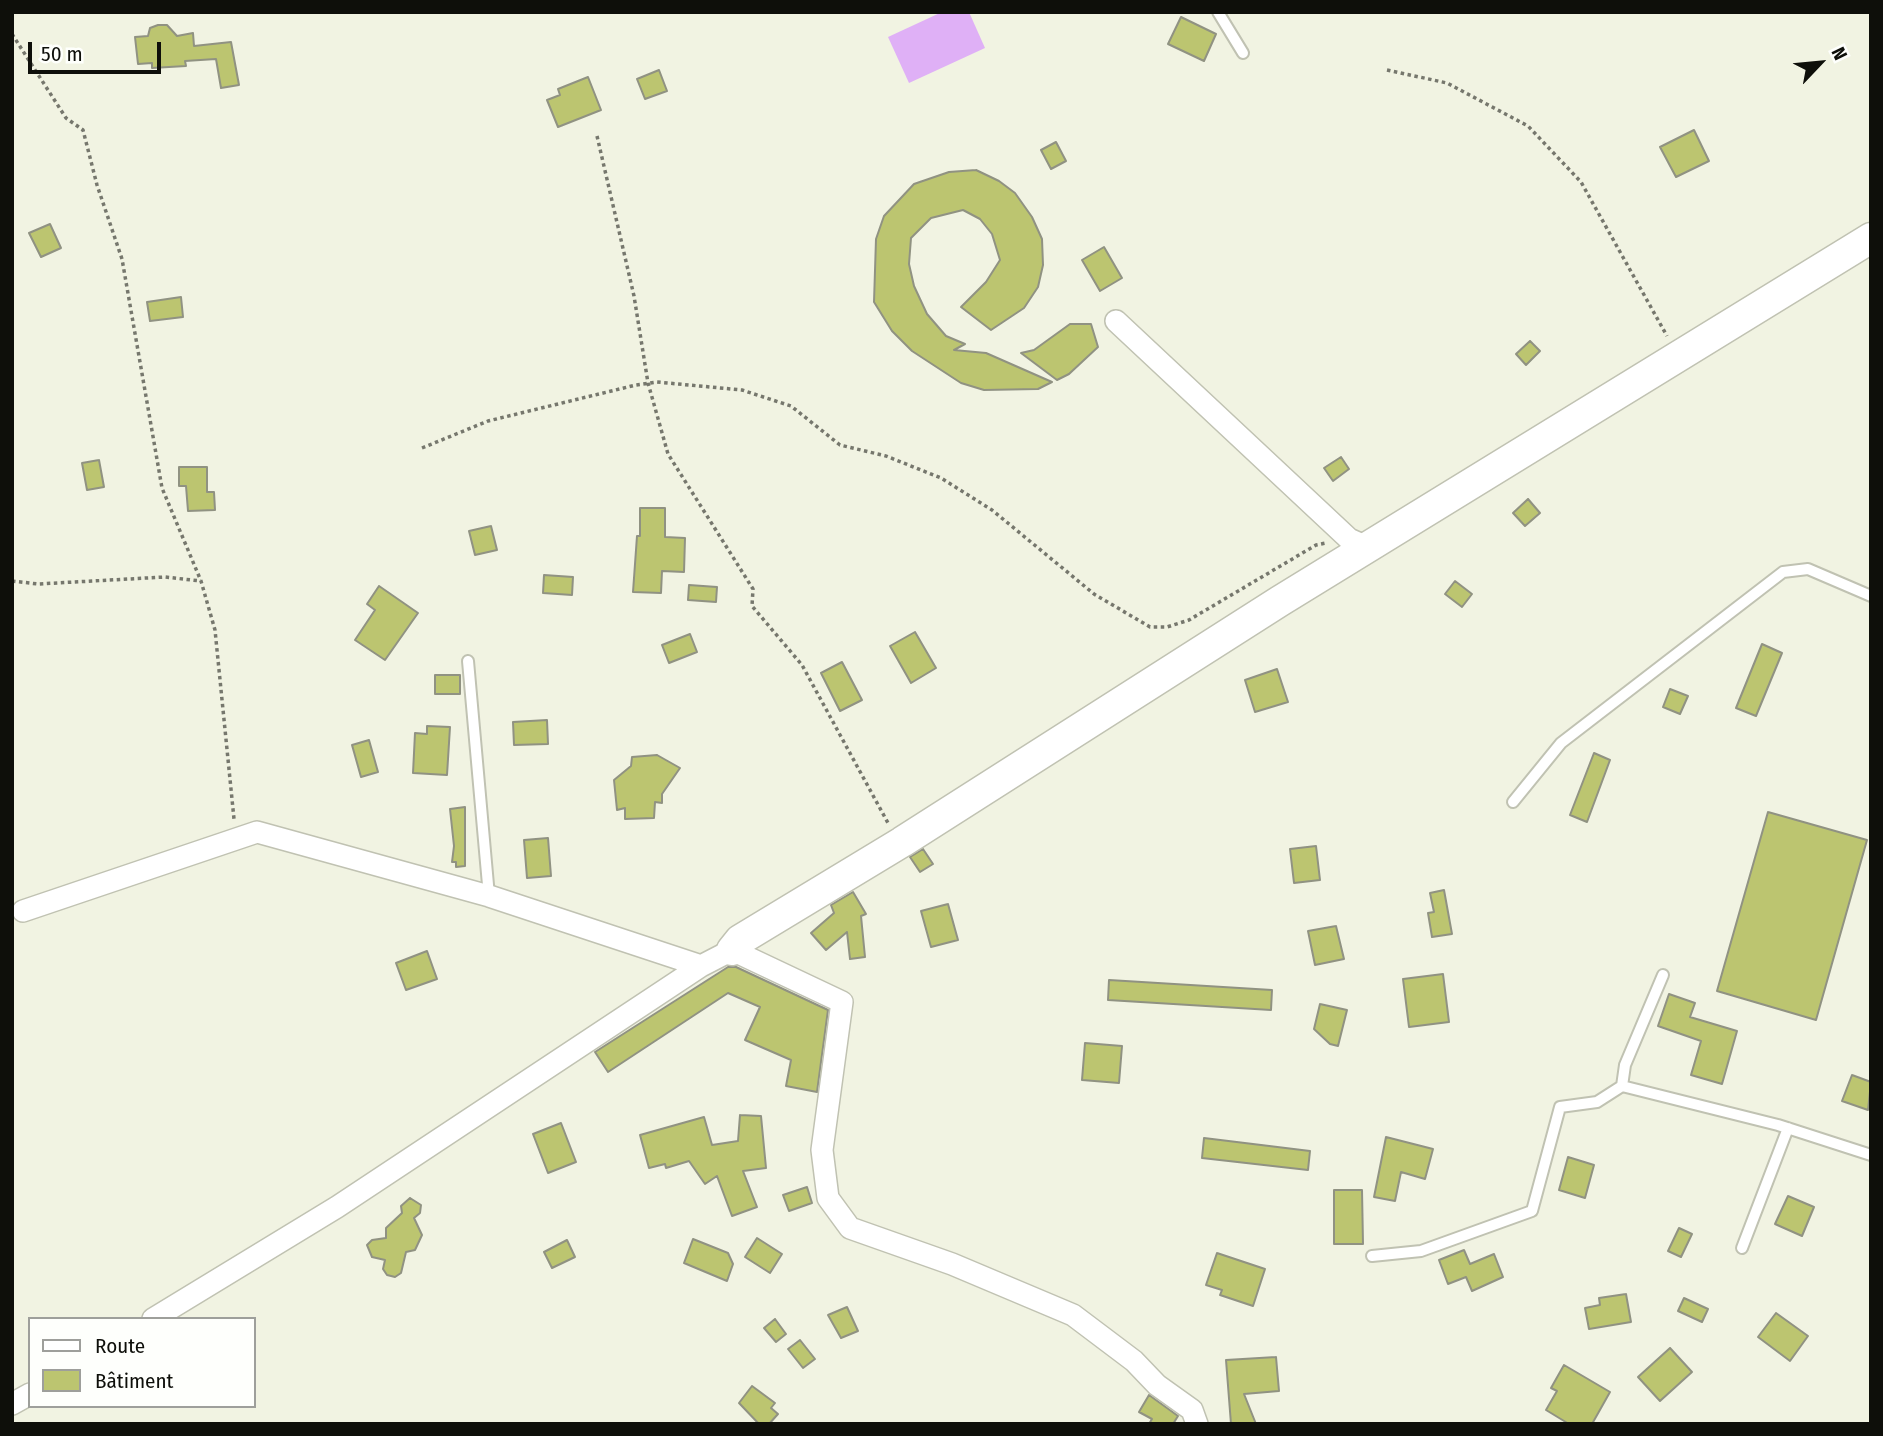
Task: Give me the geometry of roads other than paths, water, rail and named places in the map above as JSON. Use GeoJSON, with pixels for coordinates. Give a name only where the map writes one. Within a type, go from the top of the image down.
{"type":"FeatureCollection","features":[{"type":"Feature","properties":{"kind":"street"},"geometry":{"type":"LineString","coordinates":[[156,1317],[337,1207],[701,965],[732,950],[740,940],[902,842],[1358,543],[1678,356],[1871,238]]}},
{"type":"Feature","properties":{"kind":"street"},"geometry":{"type":"LineString","coordinates":[[1116,321],[1358,543]]}},
{"type":"Feature","properties":{"kind":"street"},"geometry":{"type":"LineString","coordinates":[[18,913],[257,832],[489,896],[701,965]]}},
{"type":"Feature","properties":{"kind":"street"},"geometry":{"type":"LineString","coordinates":[[732,950],[842,1002],[822,1150],[828,1198],[850,1228],[952,1264],[1073,1315],[1192,1410],[1197,1424]]}},
{"type":"Feature","properties":{"kind":"street"},"geometry":{"type":"LineString","coordinates":[[12,1404],[28,1395]]}},
{"type":"Feature","properties":{"kind":"lane"},"geometry":{"type":"LineString","coordinates":[[1218,12],[1243,53]]}},
{"type":"Feature","properties":{"kind":"lane"},"geometry":{"type":"LineString","coordinates":[[1513,802],[1561,743],[1783,572],[1808,569],[1871,596]]}},
{"type":"Feature","properties":{"kind":"lane"},"geometry":{"type":"LineString","coordinates":[[468,661],[489,896]]}},
{"type":"Feature","properties":{"kind":"lane"},"geometry":{"type":"LineString","coordinates":[[1622,1086],[1625,1065],[1663,975]]}},
{"type":"Feature","properties":{"kind":"lane"},"geometry":{"type":"LineString","coordinates":[[1372,1256],[1421,1251],[1532,1211],[1560,1107],[1597,1102],[1622,1086],[1788,1128],[1871,1155]]}},
{"type":"Feature","properties":{"kind":"lane"},"geometry":{"type":"LineString","coordinates":[[1742,1248],[1788,1128]]}}]}
